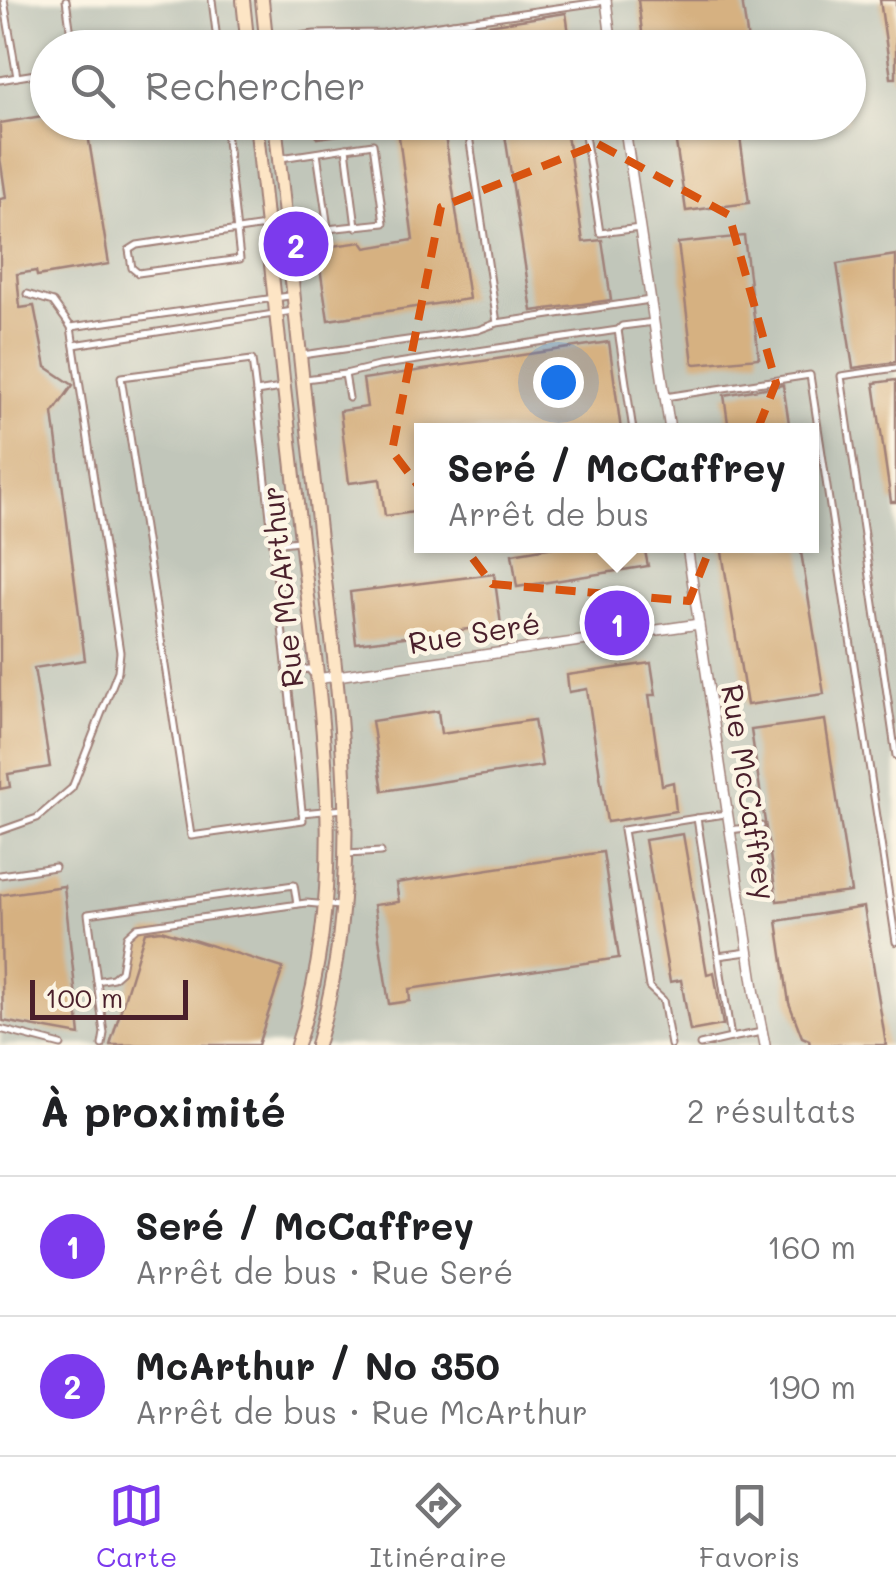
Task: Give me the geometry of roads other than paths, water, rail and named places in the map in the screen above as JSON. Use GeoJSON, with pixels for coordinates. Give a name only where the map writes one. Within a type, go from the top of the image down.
{"type":"FeatureCollection","features":[{"type":"Feature","properties":{"kind":"street"},"geometry":{"type":"LineString","coordinates":[[243,0],[246,30]]}},
{"type":"Feature","properties":{"kind":"street"},"geometry":{"type":"LineString","coordinates":[[262,0],[265,30]]}},
{"type":"Feature","properties":{"kind":"street"},"geometry":{"type":"LineString","coordinates":[[606,0],[610,30]]}},
{"type":"Feature","properties":{"kind":"street","name":"Rue McArthur"},"geometry":{"type":"LineString","coordinates":[[258,140],[328,810],[326,904],[319,957],[297,1045]]}},
{"type":"Feature","properties":{"kind":"street","name":"Rue McArthur"},"geometry":{"type":"LineString","coordinates":[[276,140],[347,809],[347,854],[336,968],[317,1045]]}},
{"type":"Feature","properties":{"kind":"street"},"geometry":{"type":"LineString","coordinates":[[627,140],[669,423]]}},
{"type":"Feature","properties":{"kind":"street","name":"Rue McCaffrey"},"geometry":{"type":"LineString","coordinates":[[688,553],[765,1045]]}},
{"type":"Feature","properties":{"kind":"street","name":"Rue Seré"},"geometry":{"type":"LineString","coordinates":[[316,679],[699,624]]}},
{"type":"Feature","properties":{"kind":"lane"},"geometry":{"type":"LineString","coordinates":[[4,0],[17,77]]}},
{"type":"Feature","properties":{"kind":"lane"},"geometry":{"type":"LineString","coordinates":[[66,0],[70,30]]}},
{"type":"Feature","properties":{"kind":"lane"},"geometry":{"type":"LineString","coordinates":[[212,0],[216,30]]}},
{"type":"Feature","properties":{"kind":"lane"},"geometry":{"type":"LineString","coordinates":[[399,30],[606,0]]}},
{"type":"Feature","properties":{"kind":"lane"},"geometry":{"type":"LineString","coordinates":[[453,23],[454,30]]}},
{"type":"Feature","properties":{"kind":"lane"},"geometry":{"type":"LineString","coordinates":[[0,80],[30,75]]}},
{"type":"Feature","properties":{"kind":"lane"},"geometry":{"type":"LineString","coordinates":[[227,140],[237,230],[240,259],[138,273],[132,268],[129,250],[134,246],[237,230],[266,226]]}},
{"type":"Feature","properties":{"kind":"lane"},"geometry":{"type":"LineString","coordinates":[[471,140],[497,323]]}},
{"type":"Feature","properties":{"kind":"lane"},"geometry":{"type":"LineString","coordinates":[[586,140],[600,233],[640,228]]}},
{"type":"Feature","properties":{"kind":"lane"},"geometry":{"type":"LineString","coordinates":[[278,158],[373,144],[384,223],[286,234]]}},
{"type":"Feature","properties":{"kind":"lane"},"geometry":{"type":"LineString","coordinates":[[346,148],[356,227]]}},
{"type":"Feature","properties":{"kind":"lane"},"geometry":{"type":"LineString","coordinates":[[317,153],[328,228]]}},
{"type":"Feature","properties":{"kind":"lane"},"geometry":{"type":"LineString","coordinates":[[0,831],[37,818],[72,788],[118,671],[120,652],[70,327],[53,302],[27,294]]}},
{"type":"Feature","properties":{"kind":"lane"},"geometry":{"type":"LineString","coordinates":[[70,327],[292,296]]}},
{"type":"Feature","properties":{"kind":"lane"},"geometry":{"type":"LineString","coordinates":[[299,355],[478,330],[497,323],[650,300]]}},
{"type":"Feature","properties":{"kind":"lane"},"geometry":{"type":"LineString","coordinates":[[74,346],[294,311]]}},
{"type":"Feature","properties":{"kind":"lane"},"geometry":{"type":"LineString","coordinates":[[302,380],[654,322]]}},
{"type":"Feature","properties":{"kind":"lane"},"geometry":{"type":"LineString","coordinates":[[618,330],[632,423]]}},
{"type":"Feature","properties":{"kind":"lane"},"geometry":{"type":"LineString","coordinates":[[252,360],[256,392],[302,820],[191,836],[121,377],[252,360]]}},
{"type":"Feature","properties":{"kind":"lane"},"geometry":{"type":"LineString","coordinates":[[896,368],[840,376],[896,756]]}},
{"type":"Feature","properties":{"kind":"lane"},"geometry":{"type":"LineString","coordinates":[[345,374],[349,398]]}},
{"type":"Feature","properties":{"kind":"lane"},"geometry":{"type":"LineString","coordinates":[[665,397],[810,375],[817,423]]}},
{"type":"Feature","properties":{"kind":"lane"},"geometry":{"type":"LineString","coordinates":[[256,392],[284,388]]}},
{"type":"Feature","properties":{"kind":"lane"},"geometry":{"type":"LineString","coordinates":[[819,434],[896,942]]}},
{"type":"Feature","properties":{"kind":"lane"},"geometry":{"type":"LineString","coordinates":[[273,544],[301,541]]}},
{"type":"Feature","properties":{"kind":"lane"},"geometry":{"type":"LineString","coordinates":[[287,672],[308,670],[316,679]]}},
{"type":"Feature","properties":{"kind":"lane"},"geometry":{"type":"LineString","coordinates":[[302,813],[347,809]]}},
{"type":"Feature","properties":{"kind":"lane"},"geometry":{"type":"LineString","coordinates":[[671,1045],[663,1000],[650,987],[623,830],[728,814]]}},
{"type":"Feature","properties":{"kind":"lane"},"geometry":{"type":"LineString","coordinates":[[697,818],[732,1038]]}},
{"type":"Feature","properties":{"kind":"lane"},"geometry":{"type":"LineString","coordinates":[[730,830],[760,826]]}},
{"type":"Feature","properties":{"kind":"lane"},"geometry":{"type":"LineString","coordinates":[[347,854],[382,852]]}},
{"type":"Feature","properties":{"kind":"lane"},"geometry":{"type":"LineString","coordinates":[[0,875],[54,867]]}},
{"type":"Feature","properties":{"kind":"lane"},"geometry":{"type":"LineString","coordinates":[[102,1045],[104,1033],[88,914],[294,884],[297,904]]}},
{"type":"Feature","properties":{"kind":"lane"},"geometry":{"type":"LineString","coordinates":[[97,980],[122,972],[127,936],[137,927],[297,904],[343,906]]}},
{"type":"Feature","properties":{"kind":"lane"},"geometry":{"type":"LineString","coordinates":[[718,956],[748,952]]}},
{"type":"Feature","properties":{"kind":"lane"},"geometry":{"type":"LineString","coordinates":[[306,1018],[324,1023]]}},
{"type":"Feature","properties":{"kind":"lane"},"geometry":{"type":"LineString","coordinates":[[0,1028],[61,1045]]}},
{"type":"Feature","properties":{"kind":"lane"},"geometry":{"type":"LineString","coordinates":[[700,1045],[762,1032]]}},
{"type":"Feature","properties":{"kind":"place","name":"McArthur / No 350"},"geometry":{"type":"Point","coordinates":[296,244]}},
{"type":"Feature","properties":{"kind":"place","name":"Seré / McCaffrey"},"geometry":{"type":"Point","coordinates":[617,623]}}]}
